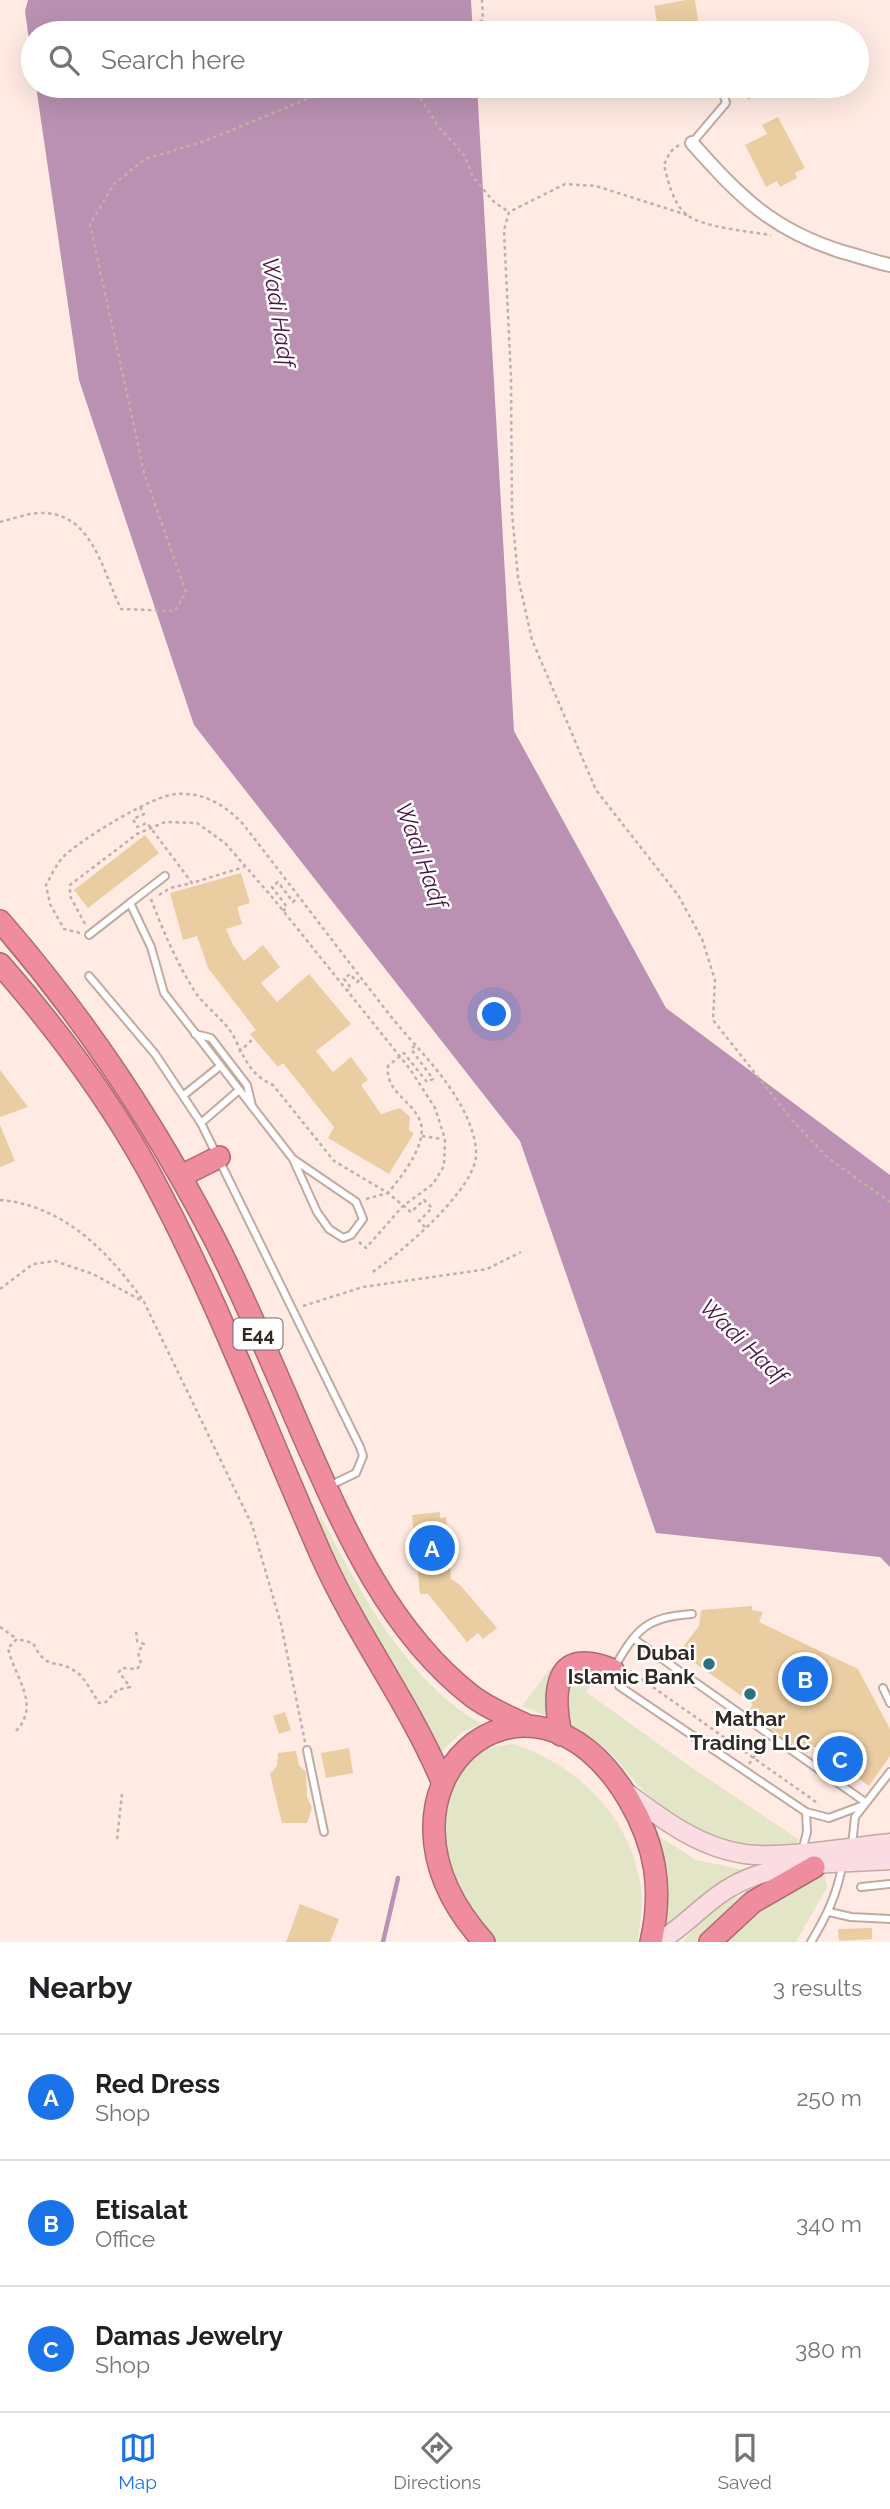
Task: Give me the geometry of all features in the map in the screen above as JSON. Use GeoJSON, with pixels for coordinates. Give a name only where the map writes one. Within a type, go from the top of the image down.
{"type":"FeatureCollection","features":[{"type":"Feature","properties":{"kind":"highway","name":"E44"},"geometry":{"type":"LineString","coordinates":[[0,922],[106,1054],[181,1176],[216,1244],[349,1539],[385,1598],[426,1651],[475,1698],[528,1726]]}},
{"type":"Feature","properties":{"kind":"highway","name":"E44"},"geometry":{"type":"LineString","coordinates":[[0,964],[84,1068],[148,1170],[190,1252],[323,1559],[417,1724],[442,1782]]}},
{"type":"Feature","properties":{"kind":"highway"},"geometry":{"type":"LineString","coordinates":[[181,1176],[219,1157]]}},
{"type":"Feature","properties":{"kind":"highway"},"geometry":{"type":"LineString","coordinates":[[298,1499],[326,1487]]}},
{"type":"Feature","properties":{"kind":"highway"},"geometry":{"type":"LineString","coordinates":[[561,1735],[555,1704],[558,1678],[566,1669],[585,1662],[614,1676]]}},
{"type":"Feature","properties":{"kind":"highway"},"geometry":{"type":"LineString","coordinates":[[484,1942],[454,1900],[436,1851],[433,1815],[442,1782],[453,1763],[485,1735],[508,1727],[528,1726],[561,1735],[595,1758],[624,1791],[652,1848],[658,1881],[657,1914],[651,1942]]}},
{"type":"Feature","properties":{"kind":"highway"},"geometry":{"type":"LineString","coordinates":[[710,1942],[752,1902],[808,1859]]}},
{"type":"Feature","properties":{"kind":"main road"},"geometry":{"type":"LineString","coordinates":[[624,1791],[669,1823],[724,1849],[745,1854],[842,1864],[890,1860]]}},
{"type":"Feature","properties":{"kind":"main road"},"geometry":{"type":"LineString","coordinates":[[657,1942],[710,1899],[746,1879],[852,1847],[890,1843]]}},
{"type":"Feature","properties":{"kind":"street"},"geometry":{"type":"LineString","coordinates":[[692,144],[730,186],[764,215],[806,240],[890,265]]}},
{"type":"Feature","properties":{"kind":"lane"},"geometry":{"type":"LineString","coordinates":[[692,144],[726,103],[725,98]]}},
{"type":"Feature","properties":{"kind":"lane"},"geometry":{"type":"LineString","coordinates":[[89,935],[165,876]]}},
{"type":"Feature","properties":{"kind":"lane"},"geometry":{"type":"LineString","coordinates":[[130,903],[150,947],[164,993],[293,1159],[329,1229],[342,1238],[351,1234],[363,1219],[356,1202],[293,1159]]}},
{"type":"Feature","properties":{"kind":"lane"},"geometry":{"type":"LineString","coordinates":[[89,976],[134,1027],[201,1123],[363,1457],[356,1473],[326,1487]]}},
{"type":"Feature","properties":{"kind":"lane"},"geometry":{"type":"LineString","coordinates":[[195,1034],[211,1038],[247,1085],[252,1108]]}},
{"type":"Feature","properties":{"kind":"lane"},"geometry":{"type":"LineString","coordinates":[[184,1095],[219,1067]]}},
{"type":"Feature","properties":{"kind":"lane"},"geometry":{"type":"LineString","coordinates":[[201,1123],[238,1091]]}},
{"type":"Feature","properties":{"kind":"lane"},"geometry":{"type":"LineString","coordinates":[[692,1614],[653,1619],[634,1639],[614,1676],[743,1772],[806,1812],[824,1819],[863,1804]]}},
{"type":"Feature","properties":{"kind":"lane"},"geometry":{"type":"LineString","coordinates":[[634,1639],[863,1804]]}},
{"type":"Feature","properties":{"kind":"lane"},"geometry":{"type":"LineString","coordinates":[[883,1688],[890,1703]]}},
{"type":"Feature","properties":{"kind":"lane"},"geometry":{"type":"LineString","coordinates":[[307,1750],[324,1832]]}},
{"type":"Feature","properties":{"kind":"lane"},"geometry":{"type":"LineString","coordinates":[[852,1847],[853,1823],[863,1804],[890,1772]]}},
{"type":"Feature","properties":{"kind":"lane"},"geometry":{"type":"LineString","coordinates":[[806,1812],[808,1859]]}},
{"type":"Feature","properties":{"kind":"lane"},"geometry":{"type":"LineString","coordinates":[[811,1942],[829,1912],[839,1887],[842,1864]]}},
{"type":"Feature","properties":{"kind":"lane"},"geometry":{"type":"LineString","coordinates":[[861,1887],[890,1884]]}},
{"type":"Feature","properties":{"kind":"lane"},"geometry":{"type":"LineString","coordinates":[[829,1912],[851,1917],[890,1919]]}},
{"type":"Feature","properties":{"kind":"path"},"geometry":{"type":"LineString","coordinates":[[481,21],[483,20],[482,0]]}},
{"type":"Feature","properties":{"kind":"path"},"geometry":{"type":"LineString","coordinates":[[0,522],[38,513],[67,516],[87,532],[121,610],[175,611],[186,592],[144,473],[90,224],[114,184],[145,159],[205,141],[310,98]]}},
{"type":"Feature","properties":{"kind":"path"},"geometry":{"type":"LineString","coordinates":[[421,98],[438,125],[464,155],[473,177],[494,202],[509,212]]}},
{"type":"Feature","properties":{"kind":"path"},"geometry":{"type":"LineString","coordinates":[[687,215],[670,189],[664,165],[670,152],[680,144],[692,144]]}},
{"type":"Feature","properties":{"kind":"path"},"geometry":{"type":"LineString","coordinates":[[806,240],[726,229],[596,186],[565,184],[509,212],[504,230],[511,377],[512,513],[517,578],[532,640],[596,790],[678,895],[702,939],[715,980],[713,1020],[792,1120],[828,1158],[890,1202]]}},
{"type":"Feature","properties":{"kind":"path"},"geometry":{"type":"LineString","coordinates":[[89,935],[64,929],[50,904],[46,885],[63,858],[141,807],[175,794],[204,797],[228,808],[457,1098],[472,1132],[475,1160],[462,1190],[394,1258],[372,1273]]}},
{"type":"Feature","properties":{"kind":"path"},"geometry":{"type":"LineString","coordinates":[[141,807],[144,814],[133,819],[137,827],[147,823],[192,883]]}},
{"type":"Feature","properties":{"kind":"path"},"geometry":{"type":"LineString","coordinates":[[89,935],[83,916],[70,896],[70,885],[150,828],[165,822],[197,823],[225,843],[400,1057],[435,1108],[445,1139],[444,1166],[433,1184],[403,1206],[366,1248],[351,1234]]}},
{"type":"Feature","properties":{"kind":"path"},"geometry":{"type":"LineString","coordinates":[[151,901],[170,888],[245,866]]}},
{"type":"Feature","properties":{"kind":"path"},"geometry":{"type":"LineString","coordinates":[[283,911],[287,907],[272,887],[278,882],[293,902],[299,896]]}},
{"type":"Feature","properties":{"kind":"path"},"geometry":{"type":"LineString","coordinates":[[147,890],[164,934],[196,993],[233,1036],[239,1052],[260,1079],[273,1085],[334,1161],[388,1193],[411,1212],[424,1200],[432,1208],[419,1221],[425,1227]]}},
{"type":"Feature","properties":{"kind":"path"},"geometry":{"type":"LineString","coordinates":[[346,991],[351,988],[344,979],[350,974],[357,982],[362,978]]}},
{"type":"Feature","properties":{"kind":"path"},"geometry":{"type":"LineString","coordinates":[[239,1052],[254,1038]]}},
{"type":"Feature","properties":{"kind":"path"},"geometry":{"type":"LineString","coordinates":[[356,1202],[388,1193],[399,1180],[422,1136],[419,1119],[394,1090],[387,1074],[388,1066],[404,1054],[427,1083],[433,1079],[411,1049],[416,1045]]}},
{"type":"Feature","properties":{"kind":"path"},"geometry":{"type":"LineString","coordinates":[[422,1136],[445,1139]]}},
{"type":"Feature","properties":{"kind":"path"},"geometry":{"type":"LineString","coordinates":[[0,1200],[23,1202],[49,1211],[76,1229],[119,1266],[144,1302],[251,1525],[281,1624],[307,1750]]}},
{"type":"Feature","properties":{"kind":"path"},"geometry":{"type":"LineString","coordinates":[[293,1310],[363,1287],[487,1269],[521,1252]]}},
{"type":"Feature","properties":{"kind":"path"},"geometry":{"type":"LineString","coordinates":[[0,1289],[33,1264],[55,1261],[93,1274],[144,1302]]}},
{"type":"Feature","properties":{"kind":"path"},"geometry":{"type":"LineString","coordinates":[[0,1628],[17,1639],[33,1643],[41,1660],[49,1664],[63,1663],[82,1677],[99,1703],[106,1702],[117,1690],[130,1688],[119,1672],[122,1668],[137,1669],[141,1664],[138,1652],[144,1644],[136,1641],[136,1630]]}},
{"type":"Feature","properties":{"kind":"path"},"geometry":{"type":"LineString","coordinates":[[16,1731],[27,1720],[28,1701],[8,1648],[17,1639]]}},
{"type":"Feature","properties":{"kind":"path"},"geometry":{"type":"LineString","coordinates":[[614,1676],[625,1667],[836,1815]]}},
{"type":"Feature","properties":{"kind":"path"},"geometry":{"type":"LineString","coordinates":[[743,1772],[769,1737]]}},
{"type":"Feature","properties":{"kind":"path"},"geometry":{"type":"LineString","coordinates":[[117,1839],[122,1794]]}},
{"type":"Feature","properties":{"kind":"green space"},"geometry":{"type":"Polygon","coordinates":[[[320,1515],[369,1603],[408,1659],[455,1706],[482,1724],[462,1732],[435,1758],[346,1589],[319,1525],[320,1515]]]}},
{"type":"Feature","properties":{"kind":"green space"},"geometry":{"type":"Polygon","coordinates":[[[552,1666],[564,1681],[585,1679],[592,1683],[586,1692],[798,1839],[797,1848],[752,1845],[695,1829],[661,1806],[615,1758],[594,1741],[522,1706],[552,1666]]]}},
{"type":"Feature","properties":{"kind":"green space"},"geometry":{"type":"Polygon","coordinates":[[[514,1744],[560,1766],[598,1798],[614,1817],[635,1862],[641,1888],[642,1908],[638,1942],[495,1942],[479,1923],[453,1870],[446,1841],[444,1812],[449,1786],[463,1764],[487,1749],[514,1744]]]}},
{"type":"Feature","properties":{"kind":"green space"},"geometry":{"type":"Polygon","coordinates":[[[649,1830],[696,1860],[750,1871],[706,1895],[667,1926],[663,1877],[649,1830]]]}},
{"type":"Feature","properties":{"kind":"green space"},"geometry":{"type":"Polygon","coordinates":[[[813,1873],[825,1875],[827,1887],[796,1942],[683,1942],[710,1915],[741,1895],[776,1882],[813,1873]]]}},
{"type":"Feature","properties":{"kind":"water"},"geometry":{"type":"Polygon","coordinates":[[[28,0],[471,0],[472,21],[26,21],[25,11],[28,0]]]}},
{"type":"Feature","properties":{"kind":"water","name":"Wadi Hadf"},"geometry":{"type":"Polygon","coordinates":[[[38,98],[478,98],[514,731],[666,1008],[890,1175],[890,1567],[880,1557],[656,1533],[520,1141],[194,725],[79,380],[38,98]]]}},
{"type":"Feature","properties":{"kind":"building"},"geometry":{"type":"Polygon","coordinates":[[[695,0],[698,21],[657,21],[654,6],[695,0]]]}},
{"type":"Feature","properties":{"kind":"building"},"geometry":{"type":"Polygon","coordinates":[[[778,117],[805,168],[795,173],[797,178],[780,187],[777,181],[766,187],[745,145],[767,134],[762,125],[778,117]]]}},
{"type":"Feature","properties":{"kind":"building"},"geometry":{"type":"Polygon","coordinates":[[[145,835],[159,853],[88,908],[74,890],[145,835]]]}},
{"type":"Feature","properties":{"kind":"building"},"geometry":{"type":"Polygon","coordinates":[[[241,873],[250,903],[237,907],[242,924],[226,929],[244,961],[263,945],[280,967],[261,983],[277,1002],[309,974],[351,1024],[316,1051],[333,1072],[351,1057],[368,1080],[361,1085],[381,1114],[400,1108],[410,1117],[409,1130],[414,1133],[389,1174],[328,1138],[334,1127],[283,1063],[278,1067],[250,1034],[256,1030],[208,968],[197,936],[183,940],[170,893],[241,873]]]}},
{"type":"Feature","properties":{"kind":"building"},"geometry":{"type":"Polygon","coordinates":[[[0,1070],[28,1107],[0,1117],[0,1070]]]}},
{"type":"Feature","properties":{"kind":"building"},"geometry":{"type":"Polygon","coordinates":[[[0,1125],[15,1161],[0,1167],[0,1125]]]}},
{"type":"Feature","properties":{"kind":"building"},"geometry":{"type":"Polygon","coordinates":[[[440,1512],[440,1518],[446,1517],[451,1579],[460,1585],[497,1628],[483,1639],[478,1633],[467,1642],[428,1594],[420,1594],[412,1515],[440,1512]]]}},
{"type":"Feature","properties":{"kind":"building"},"geometry":{"type":"Polygon","coordinates":[[[752,1606],[752,1610],[763,1612],[759,1622],[858,1669],[890,1729],[890,1756],[869,1786],[813,1746],[807,1754],[748,1712],[753,1704],[679,1652],[699,1626],[701,1610],[752,1606]]]}},
{"type":"Feature","properties":{"kind":"building"},"geometry":{"type":"Polygon","coordinates":[[[285,1712],[291,1730],[279,1734],[273,1716],[285,1712]]]}},
{"type":"Feature","properties":{"kind":"building"},"geometry":{"type":"Polygon","coordinates":[[[349,1748],[353,1773],[326,1778],[321,1753],[349,1748]]]}},
{"type":"Feature","properties":{"kind":"building"},"geometry":{"type":"Polygon","coordinates":[[[296,1751],[299,1765],[306,1772],[307,1797],[312,1808],[307,1823],[282,1823],[270,1774],[277,1766],[278,1753],[296,1751]]]}},
{"type":"Feature","properties":{"kind":"building"},"geometry":{"type":"Polygon","coordinates":[[[300,1904],[339,1919],[330,1942],[286,1942],[300,1904]]]}},
{"type":"Feature","properties":{"kind":"building"},"geometry":{"type":"Polygon","coordinates":[[[872,1928],[872,1939],[839,1941],[838,1929],[872,1928]]]}},
{"type":"Feature","properties":{"kind":"waterway"},"geometry":{"type":"LineString","coordinates":[[383,1942],[398,1878]]}},
{"type":"Feature","properties":{"kind":"place","name":"Red Dress"},"geometry":{"type":"Point","coordinates":[432,1548]}},
{"type":"Feature","properties":{"kind":"place","name":"Dubai Islamic Bank"},"geometry":{"type":"Point","coordinates":[709,1664]}},
{"type":"Feature","properties":{"kind":"place","name":"Etisalat"},"geometry":{"type":"Point","coordinates":[805,1679]}},
{"type":"Feature","properties":{"kind":"place","name":"Mathar Trading LLC"},"geometry":{"type":"Point","coordinates":[750,1694]}},
{"type":"Feature","properties":{"kind":"place","name":"Damas Jewelry"},"geometry":{"type":"Point","coordinates":[840,1759]}}]}
